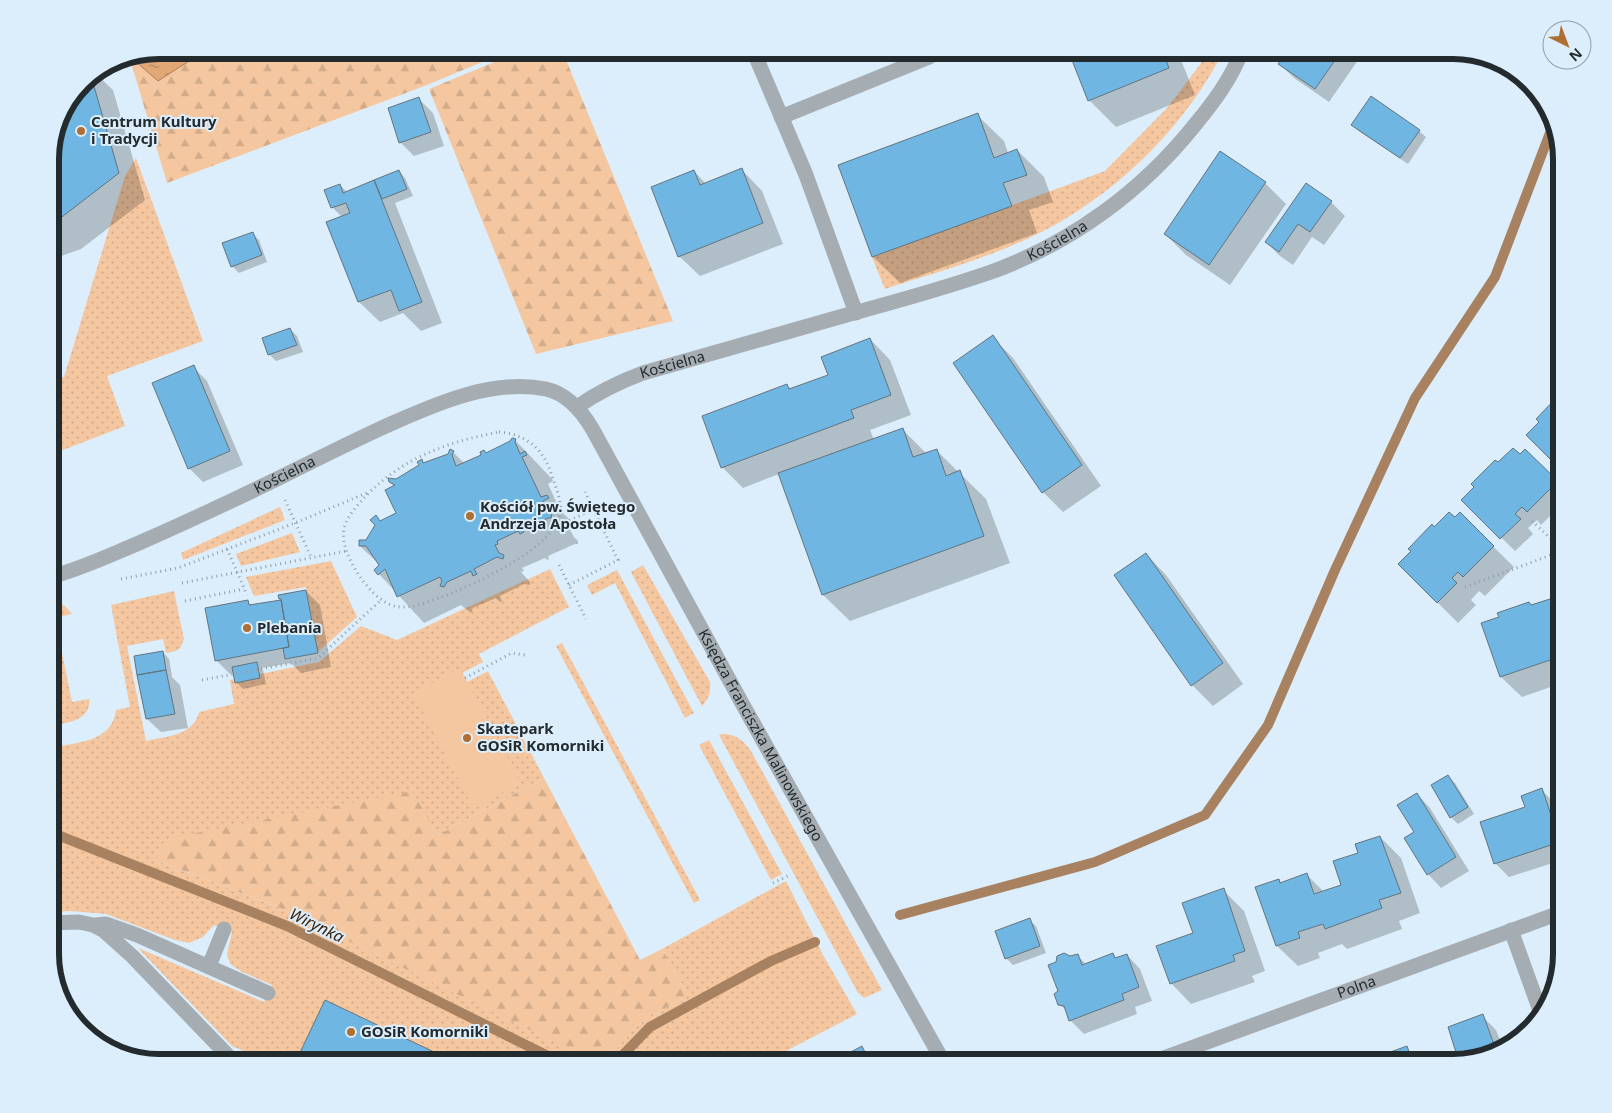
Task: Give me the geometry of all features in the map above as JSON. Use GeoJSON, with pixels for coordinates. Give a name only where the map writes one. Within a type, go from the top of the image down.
{"type":"FeatureCollection","features":[{"type":"Feature","properties":{"kind":"street"},"geometry":{"type":"LineString","coordinates":[[757,59],[806,175],[856,313]]}},
{"type":"Feature","properties":{"kind":"street"},"geometry":{"type":"LineString","coordinates":[[781,117],[923,59]]}},
{"type":"Feature","properties":{"kind":"street","name":"Kościelna"},"geometry":{"type":"LineString","coordinates":[[59,574],[96,561],[166,531],[354,440],[414,414],[463,396],[481,391],[514,387],[530,388],[557,393],[577,407],[607,388],[644,373],[929,292],[992,272],[1036,253],[1083,227],[1140,183],[1173,152],[1216,98],[1239,59]]}},
{"type":"Feature","properties":{"kind":"street","name":"Księdza Franciszka Malinowskiego"},"geometry":{"type":"LineString","coordinates":[[577,407],[593,430],[738,696],[939,1054]]}},
{"type":"Feature","properties":{"kind":"street","name":"Polna"},"geometry":{"type":"LineString","coordinates":[[1174,1054],[1553,915]]}},
{"type":"Feature","properties":{"kind":"street"},"geometry":{"type":"LineString","coordinates":[[59,922],[80,922],[103,930],[132,956],[226,1054]]}},
{"type":"Feature","properties":{"kind":"street"},"geometry":{"type":"LineString","coordinates":[[92,925],[106,924],[117,927],[268,993]]}},
{"type":"Feature","properties":{"kind":"street"},"geometry":{"type":"LineString","coordinates":[[208,966],[224,929]]}},
{"type":"Feature","properties":{"kind":"street"},"geometry":{"type":"LineString","coordinates":[[1511,930],[1538,1006]]}},
{"type":"Feature","properties":{"kind":"path"},"geometry":{"type":"LineString","coordinates":[[499,432],[512,433],[530,442],[548,466],[559,500],[560,514],[554,528],[546,538],[516,560],[472,584],[423,604],[405,608],[392,606],[381,600],[363,580],[346,551],[344,541],[344,529],[355,509],[390,475],[413,459],[440,448],[461,440],[499,432]]}},
{"type":"Feature","properties":{"kind":"path"},"geometry":{"type":"LineString","coordinates":[[121,579],[168,570],[295,523],[372,491]]}},
{"type":"Feature","properties":{"kind":"path"},"geometry":{"type":"LineString","coordinates":[[569,585],[618,560],[585,492]]}},
{"type":"Feature","properties":{"kind":"path"},"geometry":{"type":"LineString","coordinates":[[287,504],[312,559]]}},
{"type":"Feature","properties":{"kind":"path"},"geometry":{"type":"LineString","coordinates":[[554,528],[594,509]]}},
{"type":"Feature","properties":{"kind":"path"},"geometry":{"type":"LineString","coordinates":[[1532,521],[1553,541]]}},
{"type":"Feature","properties":{"kind":"path"},"geometry":{"type":"LineString","coordinates":[[227,549],[247,595]]}},
{"type":"Feature","properties":{"kind":"path"},"geometry":{"type":"LineString","coordinates":[[182,583],[346,551]]}},
{"type":"Feature","properties":{"kind":"path"},"geometry":{"type":"LineString","coordinates":[[1465,587],[1553,553]]}},
{"type":"Feature","properties":{"kind":"path"},"geometry":{"type":"LineString","coordinates":[[559,565],[586,619]]}},
{"type":"Feature","properties":{"kind":"path"},"geometry":{"type":"LineString","coordinates":[[185,601],[244,589]]}},
{"type":"Feature","properties":{"kind":"path"},"geometry":{"type":"LineString","coordinates":[[202,680],[318,658],[381,600]]}},
{"type":"Feature","properties":{"kind":"path"},"geometry":{"type":"LineString","coordinates":[[465,678],[512,653],[525,655]]}},
{"type":"Feature","properties":{"kind":"path"},"geometry":{"type":"LineString","coordinates":[[773,883],[788,876]]}},
{"type":"Feature","properties":{"kind":"green space"},"geometry":{"type":"Polygon","coordinates":[[[158,59],[489,59],[427,85],[167,183],[131,63],[158,59]]]}},
{"type":"Feature","properties":{"kind":"green space"},"geometry":{"type":"Polygon","coordinates":[[[501,59],[566,59],[673,321],[536,354],[429,89],[501,59]]]}},
{"type":"Feature","properties":{"kind":"green space"},"geometry":{"type":"Polygon","coordinates":[[[1204,59],[1219,59],[1192,103],[1151,151],[1104,193],[1078,211],[1051,227],[1011,246],[970,262],[885,289],[872,257],[1105,171],[1168,107],[1204,59]]]}},
{"type":"Feature","properties":{"kind":"green space"},"geometry":{"type":"Polygon","coordinates":[[[136,158],[203,341],[107,376],[125,426],[59,452],[59,378],[64,377],[125,176],[136,158]]]}},
{"type":"Feature","properties":{"kind":"green space"},"geometry":{"type":"Polygon","coordinates":[[[280,507],[285,520],[183,560],[181,553],[280,507]]]}},
{"type":"Feature","properties":{"kind":"green space"},"geometry":{"type":"Polygon","coordinates":[[[292,533],[300,552],[241,566],[236,554],[292,533]]]}},
{"type":"Feature","properties":{"kind":"green space"},"geometry":{"type":"Polygon","coordinates":[[[331,561],[357,617],[318,652],[306,587],[254,596],[246,577],[331,561]]]}},
{"type":"Feature","properties":{"kind":"green space"},"geometry":{"type":"Polygon","coordinates":[[[643,565],[710,682],[709,695],[702,706],[631,572],[643,565]]]}},
{"type":"Feature","properties":{"kind":"green space"},"geometry":{"type":"Polygon","coordinates":[[[550,569],[569,607],[479,654],[483,662],[462,673],[459,668],[521,783],[467,682],[488,671],[544,778],[438,835],[156,860],[285,910],[581,1054],[251,1054],[232,1046],[138,948],[264,1002],[272,985],[242,972],[230,964],[227,954],[232,932],[214,925],[203,937],[189,943],[175,940],[106,914],[59,912],[59,746],[81,742],[100,735],[108,729],[113,721],[116,710],[130,707],[111,605],[174,591],[184,639],[180,648],[166,653],[163,639],[127,646],[146,741],[178,734],[191,726],[199,712],[234,704],[230,680],[319,662],[361,626],[397,640],[550,569]]]}},
{"type":"Feature","properties":{"kind":"green space"},"geometry":{"type":"Polygon","coordinates":[[[617,570],[694,713],[685,718],[615,583],[592,595],[587,585],[617,570]]]}},
{"type":"Feature","properties":{"kind":"green space"},"geometry":{"type":"Polygon","coordinates":[[[59,603],[65,606],[72,614],[59,617],[59,603]]]}},
{"type":"Feature","properties":{"kind":"green space"},"geometry":{"type":"Polygon","coordinates":[[[59,638],[72,702],[89,699],[87,711],[82,716],[71,722],[59,723],[59,638]]]}},
{"type":"Feature","properties":{"kind":"green space"},"geometry":{"type":"Polygon","coordinates":[[[562,643],[700,900],[694,903],[556,646],[562,643]]]}},
{"type":"Feature","properties":{"kind":"green space","name":"Skatepark GOSiR Komorniki"},"geometry":{"type":"Polygon","coordinates":[[[460,668],[521,783],[474,809],[413,693],[460,668]]]}},
{"type":"Feature","properties":{"kind":"green space"},"geometry":{"type":"Polygon","coordinates":[[[719,735],[732,735],[739,739],[751,751],[882,990],[864,998],[858,993],[719,735]]]}},
{"type":"Feature","properties":{"kind":"green space"},"geometry":{"type":"Polygon","coordinates":[[[709,740],[782,874],[771,880],[699,745],[709,740]]]}},
{"type":"Feature","properties":{"kind":"green space"},"geometry":{"type":"Polygon","coordinates":[[[544,778],[640,960],[662,949],[688,995],[637,1025],[612,1054],[579,1054],[285,910],[156,860],[165,839],[412,791],[438,835],[544,778]]]}},
{"type":"Feature","properties":{"kind":"green space"},"geometry":{"type":"Polygon","coordinates":[[[786,881],[823,955],[857,1014],[780,1054],[612,1054],[637,1025],[688,995],[662,949],[786,881]]]}},
{"type":"Feature","properties":{"kind":"water"},"geometry":{"type":"Polygon","coordinates":[[[158,59],[192,59],[158,81],[136,62],[158,59]]]}},
{"type":"Feature","properties":{"kind":"building"},"geometry":{"type":"Polygon","coordinates":[[[1072,59],[1166,59],[1169,68],[1088,101],[1072,59]]]}},
{"type":"Feature","properties":{"kind":"building"},"geometry":{"type":"Polygon","coordinates":[[[1282,59],[1336,59],[1315,89],[1278,64],[1282,59]]]}},
{"type":"Feature","properties":{"kind":"building","name":"Centrum Kultury i Tradycji"},"geometry":{"type":"Polygon","coordinates":[[[93,83],[119,173],[59,219],[59,152],[62,133],[69,114],[79,98],[93,83]]]}},
{"type":"Feature","properties":{"kind":"building"},"geometry":{"type":"Polygon","coordinates":[[[1371,96],[1420,130],[1400,158],[1351,125],[1371,96]]]}},
{"type":"Feature","properties":{"kind":"building"},"geometry":{"type":"Polygon","coordinates":[[[419,97],[431,132],[399,143],[388,108],[419,97]]]}},
{"type":"Feature","properties":{"kind":"building"},"geometry":{"type":"Polygon","coordinates":[[[978,113],[994,158],[1017,149],[1027,175],[1003,183],[1012,206],[872,257],[838,165],[978,113]]]}},
{"type":"Feature","properties":{"kind":"building"},"geometry":{"type":"Polygon","coordinates":[[[1220,151],[1266,182],[1209,265],[1164,234],[1220,151]]]}},
{"type":"Feature","properties":{"kind":"building"},"geometry":{"type":"Polygon","coordinates":[[[742,168],[763,223],[678,257],[651,187],[694,170],[700,185],[742,168]]]}},
{"type":"Feature","properties":{"kind":"building"},"geometry":{"type":"Polygon","coordinates":[[[399,170],[407,189],[382,199],[374,180],[399,170]]]}},
{"type":"Feature","properties":{"kind":"building"},"geometry":{"type":"Polygon","coordinates":[[[374,180],[422,302],[399,311],[391,290],[358,302],[326,222],[350,213],[346,203],[331,208],[324,190],[340,184],[343,193],[374,180]]]}},
{"type":"Feature","properties":{"kind":"building"},"geometry":{"type":"Polygon","coordinates":[[[1306,183],[1332,201],[1310,232],[1298,224],[1279,252],[1265,242],[1306,183]]]}},
{"type":"Feature","properties":{"kind":"building"},"geometry":{"type":"Polygon","coordinates":[[[253,232],[262,255],[231,267],[222,243],[253,232]]]}},
{"type":"Feature","properties":{"kind":"building"},"geometry":{"type":"Polygon","coordinates":[[[290,328],[297,345],[268,355],[262,338],[290,328]]]}},
{"type":"Feature","properties":{"kind":"building"},"geometry":{"type":"Polygon","coordinates":[[[993,335],[1082,465],[1042,493],[953,363],[993,335]]]}},
{"type":"Feature","properties":{"kind":"building"},"geometry":{"type":"Polygon","coordinates":[[[870,338],[891,395],[851,410],[854,418],[721,468],[702,416],[787,384],[789,389],[828,375],[821,357],[870,338]]]}},
{"type":"Feature","properties":{"kind":"building"},"geometry":{"type":"Polygon","coordinates":[[[194,365],[230,451],[188,469],[152,383],[194,365]]]}},
{"type":"Feature","properties":{"kind":"building"},"geometry":{"type":"Polygon","coordinates":[[[1553,401],[1553,462],[1526,435],[1539,422],[1536,419],[1553,401]]]}},
{"type":"Feature","properties":{"kind":"building"},"geometry":{"type":"Polygon","coordinates":[[[903,428],[913,457],[937,449],[946,476],[960,470],[984,536],[822,595],[778,473],[903,428]]]}},
{"type":"Feature","properties":{"kind":"building","name":"Kościół pw. Świętego Andrzeja Apostoła"},"geometry":{"type":"Polygon","coordinates":[[[512,438],[516,439],[515,442],[520,454],[525,451],[527,455],[522,457],[541,497],[547,495],[549,498],[543,501],[552,514],[551,518],[523,530],[524,532],[520,534],[518,531],[497,541],[498,544],[495,545],[499,553],[504,555],[503,559],[497,557],[474,569],[477,574],[473,576],[471,571],[447,582],[444,587],[440,586],[442,581],[440,577],[397,597],[385,569],[378,575],[374,570],[379,565],[366,546],[359,546],[359,540],[366,540],[375,525],[370,520],[376,515],[380,521],[396,513],[385,490],[395,485],[389,482],[388,478],[396,479],[419,465],[417,462],[422,459],[423,463],[448,454],[450,449],[454,451],[452,455],[456,466],[481,455],[480,452],[484,450],[486,453],[510,441],[512,438]]]}},
{"type":"Feature","properties":{"kind":"building"},"geometry":{"type":"Polygon","coordinates":[[[1513,448],[1520,454],[1525,449],[1553,476],[1553,486],[1527,512],[1522,507],[1515,514],[1521,519],[1500,539],[1461,500],[1474,487],[1471,484],[1495,460],[1498,462],[1513,448]]]}},
{"type":"Feature","properties":{"kind":"building"},"geometry":{"type":"Polygon","coordinates":[[[1449,512],[1455,517],[1460,512],[1494,546],[1463,577],[1458,572],[1452,578],[1457,583],[1437,603],[1398,564],[1411,551],[1408,549],[1432,524],[1434,527],[1449,512]]]}},
{"type":"Feature","properties":{"kind":"building"},"geometry":{"type":"Polygon","coordinates":[[[1146,553],[1223,663],[1191,686],[1114,575],[1146,553]]]}},
{"type":"Feature","properties":{"kind":"building"},"geometry":{"type":"Polygon","coordinates":[[[306,590],[318,653],[285,659],[283,648],[289,647],[281,599],[279,599],[278,595],[306,590]]]}},
{"type":"Feature","properties":{"kind":"building"},"geometry":{"type":"Polygon","coordinates":[[[1550,599],[1553,606],[1553,659],[1500,677],[1481,623],[1499,617],[1497,613],[1529,602],[1531,605],[1550,599]]]}},
{"type":"Feature","properties":{"kind":"building","name":"Plebania"},"geometry":{"type":"Polygon","coordinates":[[[248,600],[249,605],[281,600],[289,647],[215,661],[205,608],[248,600]]]}},
{"type":"Feature","properties":{"kind":"building"},"geometry":{"type":"Polygon","coordinates":[[[163,651],[166,670],[137,675],[134,656],[163,651]]]}},
{"type":"Feature","properties":{"kind":"building"},"geometry":{"type":"Polygon","coordinates":[[[257,662],[260,678],[235,683],[232,667],[257,662]]]}},
{"type":"Feature","properties":{"kind":"building"},"geometry":{"type":"Polygon","coordinates":[[[166,670],[175,714],[146,719],[137,675],[166,670]]]}},
{"type":"Feature","properties":{"kind":"building"},"geometry":{"type":"Polygon","coordinates":[[[1448,775],[1468,807],[1450,818],[1431,785],[1448,775]]]}},
{"type":"Feature","properties":{"kind":"building"},"geometry":{"type":"Polygon","coordinates":[[[1542,788],[1553,821],[1553,844],[1494,864],[1480,822],[1525,807],[1521,796],[1542,788]]]}},
{"type":"Feature","properties":{"kind":"building"},"geometry":{"type":"Polygon","coordinates":[[[1417,793],[1456,857],[1427,875],[1404,838],[1414,832],[1397,805],[1417,793]]]}},
{"type":"Feature","properties":{"kind":"building"},"geometry":{"type":"Polygon","coordinates":[[[1380,836],[1401,893],[1379,900],[1382,908],[1325,929],[1323,924],[1298,932],[1300,938],[1276,946],[1255,887],[1279,879],[1280,883],[1307,873],[1314,894],[1341,885],[1333,861],[1358,853],[1355,844],[1380,836]]]}},
{"type":"Feature","properties":{"kind":"building"},"geometry":{"type":"Polygon","coordinates":[[[1224,888],[1245,951],[1233,955],[1235,961],[1170,984],[1156,946],[1193,933],[1182,903],[1224,888]]]}},
{"type":"Feature","properties":{"kind":"building"},"geometry":{"type":"Polygon","coordinates":[[[1030,918],[1040,946],[1005,959],[995,931],[1030,918]]]}},
{"type":"Feature","properties":{"kind":"building"},"geometry":{"type":"Polygon","coordinates":[[[1064,953],[1070,956],[1078,954],[1082,965],[1113,953],[1115,958],[1127,954],[1139,987],[1122,994],[1124,1000],[1069,1021],[1064,1006],[1058,1005],[1054,994],[1058,991],[1048,965],[1056,962],[1057,956],[1064,953]]]}},
{"type":"Feature","properties":{"kind":"building","name":"GOSiR Komorniki"},"geometry":{"type":"Polygon","coordinates":[[[325,1000],[438,1054],[299,1054],[325,1000]]]}},
{"type":"Feature","properties":{"kind":"building"},"geometry":{"type":"Polygon","coordinates":[[[1483,1014],[1494,1046],[1473,1052],[1456,1054],[1448,1027],[1483,1014]]]}},
{"type":"Feature","properties":{"kind":"building"},"geometry":{"type":"Polygon","coordinates":[[[862,1046],[866,1054],[847,1054],[862,1046]]]}},
{"type":"Feature","properties":{"kind":"building"},"geometry":{"type":"Polygon","coordinates":[[[1407,1046],[1410,1054],[1385,1054],[1407,1046]]]}},
{"type":"Feature","properties":{"kind":"waterway"},"geometry":{"type":"LineString","coordinates":[[900,915],[1095,862],[1205,815],[1268,725],[1335,570],[1415,398],[1495,277],[1550,133]]}},
{"type":"Feature","properties":{"kind":"waterway","name":"Wirynka"},"geometry":{"type":"LineString","coordinates":[[59,836],[287,926],[544,1054]]}},
{"type":"Feature","properties":{"kind":"waterway"},"geometry":{"type":"LineString","coordinates":[[624,1054],[650,1027],[771,961],[815,942]]}},
{"type":"Feature","properties":{"kind":"place","name":"Centrum Kultury i Tradycji"},"geometry":{"type":"Point","coordinates":[81,131]}},
{"type":"Feature","properties":{"kind":"place","name":"Kościół pw. Świętego Andrzeja Apostoła"},"geometry":{"type":"Point","coordinates":[470,516]}},
{"type":"Feature","properties":{"kind":"place","name":"Plebania"},"geometry":{"type":"Point","coordinates":[247,628]}},
{"type":"Feature","properties":{"kind":"place","name":"Skatepark GOSiR Komorniki"},"geometry":{"type":"Point","coordinates":[467,738]}},
{"type":"Feature","properties":{"kind":"place","name":"GOSiR Komorniki"},"geometry":{"type":"Point","coordinates":[351,1032]}}]}
